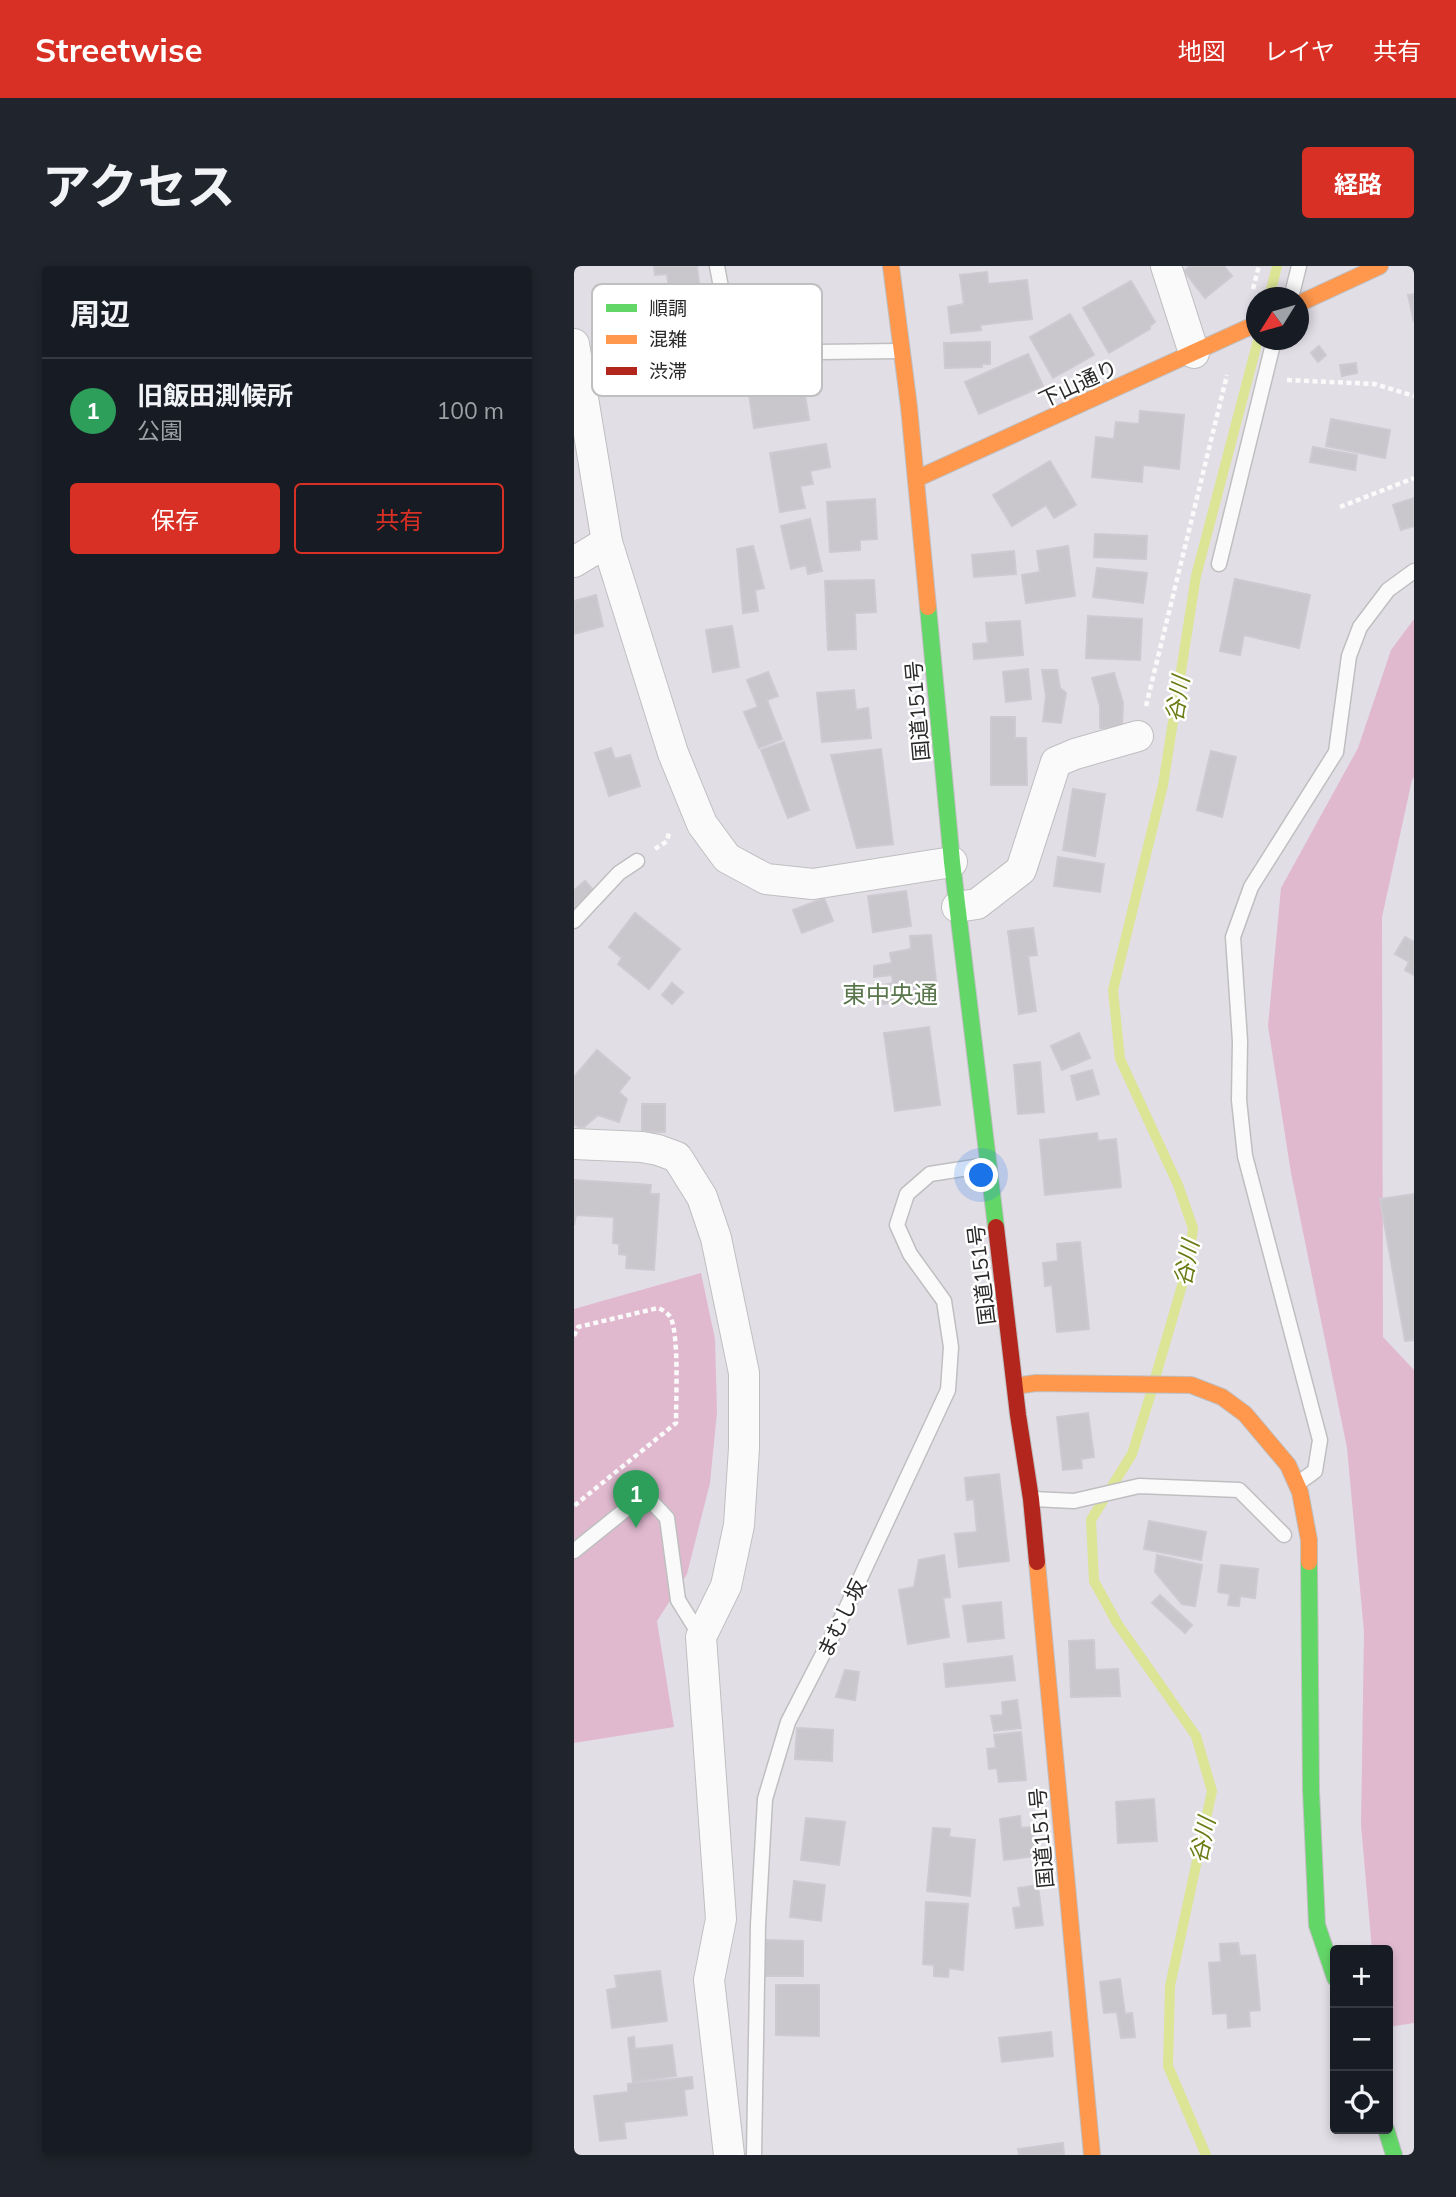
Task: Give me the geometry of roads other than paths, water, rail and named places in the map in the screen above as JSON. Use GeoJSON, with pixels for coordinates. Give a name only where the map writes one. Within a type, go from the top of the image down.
{"type":"FeatureCollection","features":[{"type":"Feature","properties":{"kind":"main road","name":"国道151号"},"geometry":{"type":"LineString","coordinates":[[891,266],[916,479],[957,907],[1031,1499],[1092,2155]]}},
{"type":"Feature","properties":{"kind":"main road"},"geometry":{"type":"LineString","coordinates":[[1309,299],[1380,266]]}},
{"type":"Feature","properties":{"kind":"main road","name":"下山通り"},"geometry":{"type":"LineString","coordinates":[[916,479],[1246,328]]}},
{"type":"Feature","properties":{"kind":"main road"},"geometry":{"type":"LineString","coordinates":[[1015,1386],[1036,1382],[1191,1385],[1222,1397],[1245,1414],[1288,1465],[1297,1485],[1309,1540],[1311,1790],[1317,1925],[1330,1963]]}},
{"type":"Feature","properties":{"kind":"main road"},"geometry":{"type":"LineString","coordinates":[[1388,2134],[1394,2155]]}},
{"type":"Feature","properties":{"kind":"street"},"geometry":{"type":"LineString","coordinates":[[1166,266],[1194,353]]}},
{"type":"Feature","properties":{"kind":"street"},"geometry":{"type":"LineString","coordinates":[[574,344],[607,542],[673,753],[702,824],[727,858],[766,879],[813,884],[952,862]]}},
{"type":"Feature","properties":{"kind":"street"},"geometry":{"type":"LineString","coordinates":[[574,562],[607,542]]}},
{"type":"Feature","properties":{"kind":"street"},"geometry":{"type":"LineString","coordinates":[[957,907],[977,904],[1021,870],[1056,762],[1138,736]]}},
{"type":"Feature","properties":{"kind":"street"},"geometry":{"type":"LineString","coordinates":[[574,1144],[642,1147],[677,1157],[702,1197],[716,1238],[744,1373],[744,1448],[739,1525],[726,1586],[701,1637],[721,1919],[709,1980],[729,2155]]}},
{"type":"Feature","properties":{"kind":"lane"},"geometry":{"type":"LineString","coordinates":[[718,266],[721,284]]}},
{"type":"Feature","properties":{"kind":"lane"},"geometry":{"type":"LineString","coordinates":[[1294,287],[1299,266]]}},
{"type":"Feature","properties":{"kind":"lane"},"geometry":{"type":"LineString","coordinates":[[1219,564],[1273,350]]}},
{"type":"Feature","properties":{"kind":"lane"},"geometry":{"type":"LineString","coordinates":[[822,352],[902,351]]}},
{"type":"Feature","properties":{"kind":"lane"},"geometry":{"type":"LineString","coordinates":[[1297,1485],[1315,1471],[1320,1440],[1245,1156],[1239,1100],[1240,1041],[1233,937],[1251,887],[1336,752],[1349,656],[1360,627],[1388,590],[1414,572]]}},
{"type":"Feature","properties":{"kind":"lane"},"geometry":{"type":"LineString","coordinates":[[574,920],[636,860]]}},
{"type":"Feature","properties":{"kind":"lane","name":"まむし坂"},"geometry":{"type":"LineString","coordinates":[[754,2155],[758,1925],[765,1799],[788,1722],[844,1613],[948,1390],[951,1347],[944,1301],[911,1254],[897,1225],[906,1194],[930,1174],[989,1165]]}},
{"type":"Feature","properties":{"kind":"lane"},"geometry":{"type":"LineString","coordinates":[[1031,1499],[1074,1501],[1139,1486],[1239,1490],[1284,1535]]}},
{"type":"Feature","properties":{"kind":"lane"},"geometry":{"type":"LineString","coordinates":[[574,1552],[635,1502],[652,1502],[667,1518],[678,1600],[701,1637]]}},
{"type":"Feature","properties":{"kind":"waterway","name":"谷川"},"geometry":{"type":"LineString","coordinates":[[1272,287],[1277,266]]}},
{"type":"Feature","properties":{"kind":"waterway","name":"谷川"},"geometry":{"type":"LineString","coordinates":[[1156,1375],[1188,1265],[1193,1228],[1178,1185],[1120,1059],[1113,990],[1163,785],[1196,576],[1255,350]]}},
{"type":"Feature","properties":{"kind":"waterway","name":"谷川"},"geometry":{"type":"LineString","coordinates":[[1151,1393],[1132,1454],[1091,1520],[1094,1581],[1117,1623],[1196,1736],[1212,1791],[1170,1986],[1168,2066],[1206,2155]]}},
{"type":"Feature","properties":{"kind":"place","name":"旧飯田測候所"},"geometry":{"type":"Point","coordinates":[636,1528]}},
{"type":"Feature","properties":{"kind":"district","name":"東中央通"},"geometry":{"type":"Point","coordinates":[890,994]}}]}
